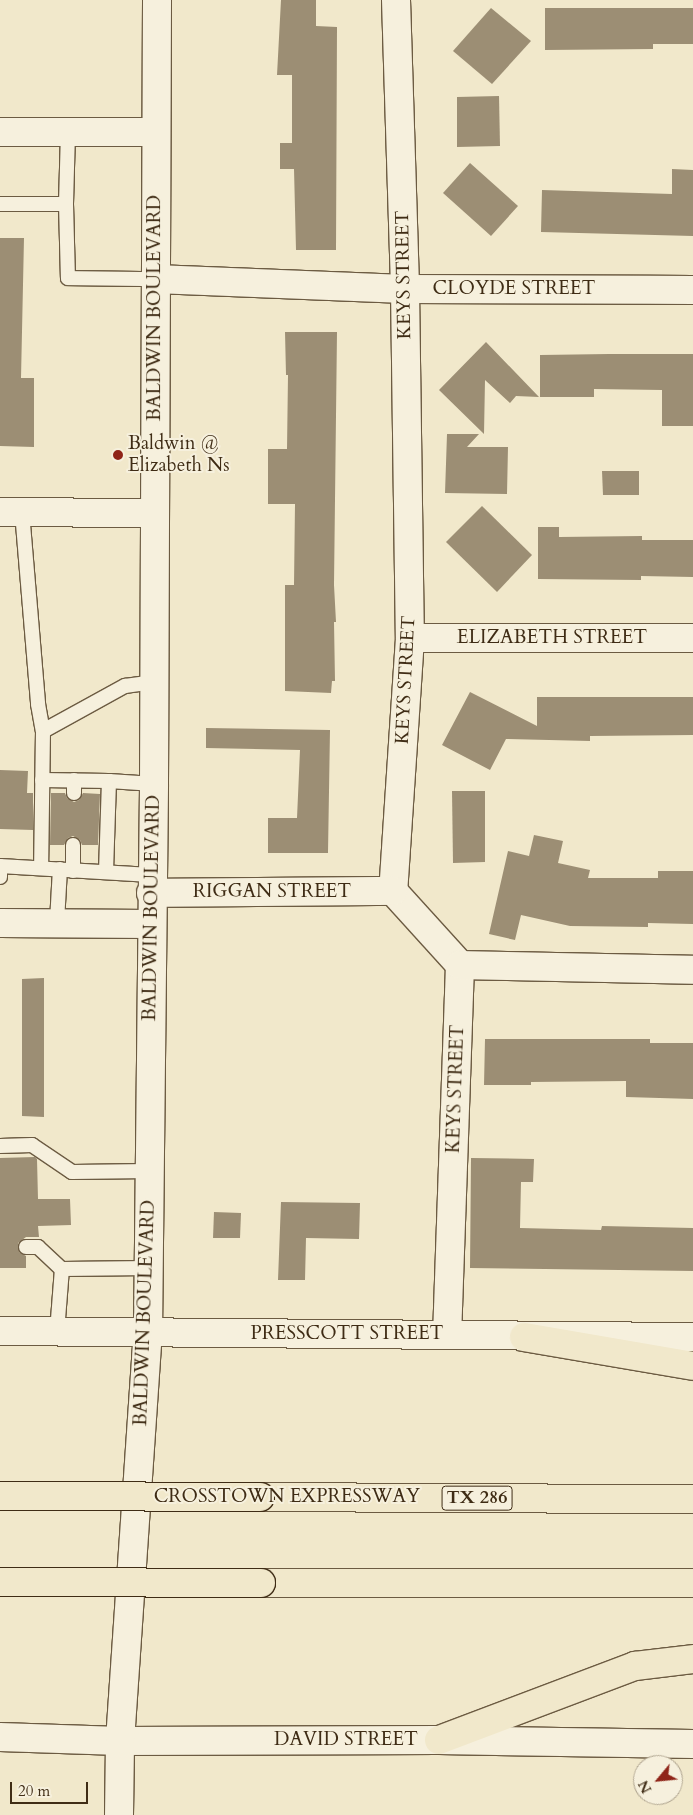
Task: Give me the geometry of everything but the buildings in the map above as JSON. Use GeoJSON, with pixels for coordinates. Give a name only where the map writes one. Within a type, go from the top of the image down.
{"type":"FeatureCollection","features":[{"type":"Feature","properties":{"kind":"highway"},"geometry":{"type":"LineString","coordinates":[[524,1337],[693,1366]]}},
{"type":"Feature","properties":{"kind":"highway","name":"CROSSTOWN EXPRESSWAY"},"geometry":{"type":"LineString","coordinates":[[0,1496],[693,1499]]}},
{"type":"Feature","properties":{"kind":"highway"},"geometry":{"type":"LineString","coordinates":[[0,1582],[693,1582]]}},
{"type":"Feature","properties":{"kind":"highway"},"geometry":{"type":"LineString","coordinates":[[439,1740],[635,1666],[693,1659]]}},
{"type":"Feature","properties":{"kind":"main road","name":"BALDWIN BOULEVARD"},"geometry":{"type":"LineString","coordinates":[[119,1815],[120,1741],[148,1333],[151,884],[154,784],[152,682],[157,0]]}},
{"type":"Feature","properties":{"kind":"main road","name":"KEYS STREET"},"geometry":{"type":"LineString","coordinates":[[393,890],[410,638],[405,289],[396,0]]}},
{"type":"Feature","properties":{"kind":"main road"},"geometry":{"type":"LineString","coordinates":[[0,132],[156,132]]}},
{"type":"Feature","properties":{"kind":"main road","name":"CLOYDE STREET"},"geometry":{"type":"LineString","coordinates":[[155,279],[405,289],[693,290]]}},
{"type":"Feature","properties":{"kind":"main road"},"geometry":{"type":"LineString","coordinates":[[11,512],[153,513]]}},
{"type":"Feature","properties":{"kind":"main road","name":"ELIZABETH STREET"},"geometry":{"type":"LineString","coordinates":[[410,638],[693,638]]}},
{"type":"Feature","properties":{"kind":"main road","name":"RIGGAN STREET"},"geometry":{"type":"LineString","coordinates":[[151,884],[393,890]]}},
{"type":"Feature","properties":{"kind":"main road"},"geometry":{"type":"LineString","coordinates":[[393,890],[460,965],[693,970]]}},
{"type":"Feature","properties":{"kind":"main road"},"geometry":{"type":"LineString","coordinates":[[0,923],[151,924]]}},
{"type":"Feature","properties":{"kind":"main road","name":"KEYS STREET"},"geometry":{"type":"LineString","coordinates":[[447,1334],[460,965]]}},
{"type":"Feature","properties":{"kind":"main road","name":"PRESSCOTT STREET"},"geometry":{"type":"LineString","coordinates":[[0,1331],[693,1337]]}},
{"type":"Feature","properties":{"kind":"main road","name":"DAVID STREET"},"geometry":{"type":"LineString","coordinates":[[0,1738],[120,1741],[439,1740],[693,1744]]}},
{"type":"Feature","properties":{"kind":"lane"},"geometry":{"type":"LineString","coordinates":[[68,132],[66,204],[68,278],[155,279]]}},
{"type":"Feature","properties":{"kind":"lane"},"geometry":{"type":"LineString","coordinates":[[0,204],[66,204]]}},
{"type":"Feature","properties":{"kind":"lane"},"geometry":{"type":"LineString","coordinates":[[11,512],[43,730],[41,867]]}},
{"type":"Feature","properties":{"kind":"lane"},"geometry":{"type":"LineString","coordinates":[[43,730],[125,686],[152,682]]}},
{"type":"Feature","properties":{"kind":"lane"},"geometry":{"type":"LineString","coordinates":[[42,780],[74,786],[109,781],[154,784]]}},
{"type":"Feature","properties":{"kind":"lane"},"geometry":{"type":"LineString","coordinates":[[106,872],[109,781]]}},
{"type":"Feature","properties":{"kind":"lane"},"geometry":{"type":"LineString","coordinates":[[57,922],[66,870],[73,845]]}},
{"type":"Feature","properties":{"kind":"lane"},"geometry":{"type":"LineString","coordinates":[[0,877],[0,866],[41,867],[106,872],[151,884]]}},
{"type":"Feature","properties":{"kind":"lane"},"geometry":{"type":"LineString","coordinates":[[0,1146],[32,1145],[72,1172],[149,1171]]}},
{"type":"Feature","properties":{"kind":"lane"},"geometry":{"type":"LineString","coordinates":[[26,1247],[38,1246],[62,1269],[149,1268]]}},
{"type":"Feature","properties":{"kind":"lane"},"geometry":{"type":"LineString","coordinates":[[57,1332],[62,1269]]}},
{"type":"Feature","properties":{"kind":"place","name":"Baldwin @ Elizabeth Ns"},"geometry":{"type":"Point","coordinates":[118,455]}}]}
